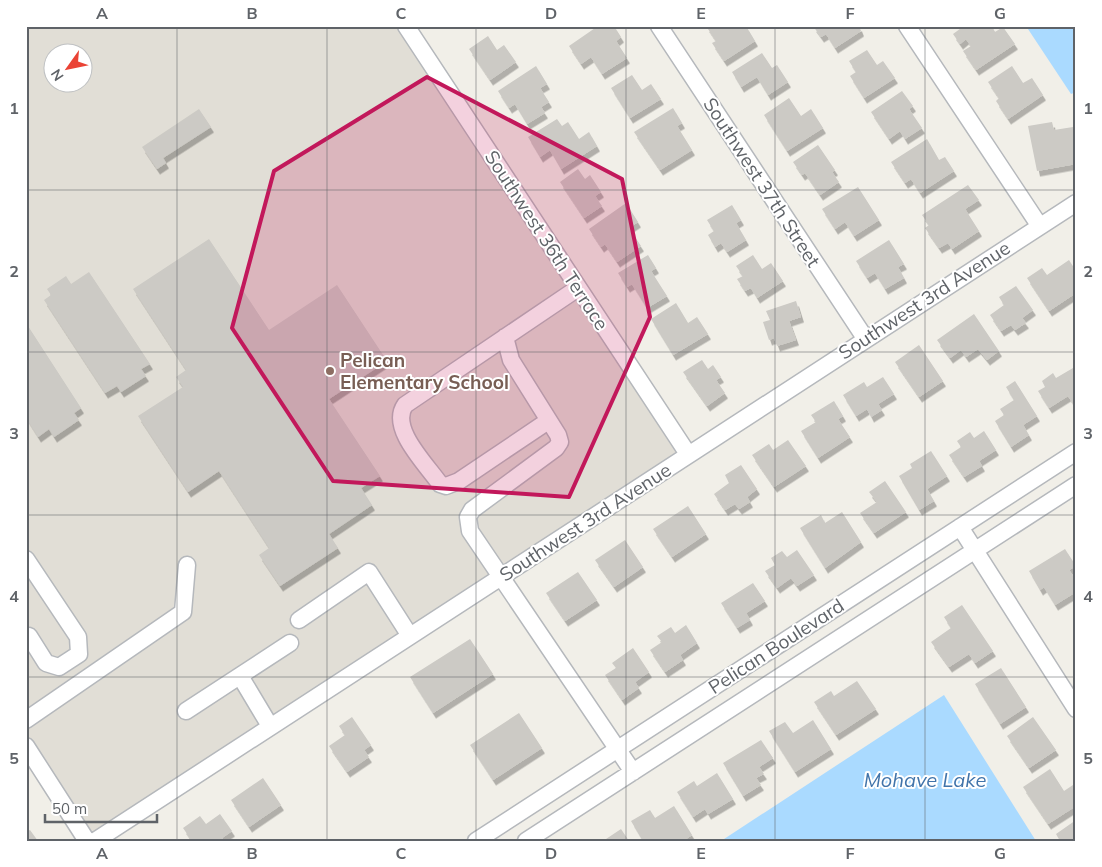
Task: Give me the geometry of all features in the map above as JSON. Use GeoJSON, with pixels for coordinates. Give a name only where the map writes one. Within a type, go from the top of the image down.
{"type":"FeatureCollection","features":[{"type":"Feature","properties":{"kind":"street","name":"Southwest 36th Terrace"},"geometry":{"type":"LineString","coordinates":[[406,26],[688,454]]}},
{"type":"Feature","properties":{"kind":"street","name":"Southwest 37th Street"},"geometry":{"type":"LineString","coordinates":[[659,26],[865,338]]}},
{"type":"Feature","properties":{"kind":"street"},"geometry":{"type":"LineString","coordinates":[[907,26],[1039,225]]}},
{"type":"Feature","properties":{"kind":"street","name":"Southwest 3rd Avenue"},"geometry":{"type":"LineString","coordinates":[[95,841],[1076,202]]}},
{"type":"Feature","properties":{"kind":"street"},"geometry":{"type":"LineString","coordinates":[[548,421],[459,481],[446,486],[440,484],[404,435],[399,422],[400,411],[405,405],[578,288]]}},
{"type":"Feature","properties":{"kind":"street"},"geometry":{"type":"LineString","coordinates":[[505,337],[511,360],[558,435],[560,442],[556,448],[472,510],[468,517],[470,531],[633,772]]}},
{"type":"Feature","properties":{"kind":"street","name":"Pelican Boulevard"},"geometry":{"type":"LineString","coordinates":[[476,841],[1076,452]]}},
{"type":"Feature","properties":{"kind":"street","name":"Pelican Boulevard"},"geometry":{"type":"LineString","coordinates":[[526,841],[1076,485]]}},
{"type":"Feature","properties":{"kind":"street"},"geometry":{"type":"LineString","coordinates":[[960,527],[1076,709]]}},
{"type":"Feature","properties":{"kind":"street"},"geometry":{"type":"LineString","coordinates":[[26,559],[78,637],[79,654],[59,667],[46,663],[27,635]]}},
{"type":"Feature","properties":{"kind":"street"},"geometry":{"type":"LineString","coordinates":[[26,720],[183,612],[187,565]]}},
{"type":"Feature","properties":{"kind":"street"},"geometry":{"type":"LineString","coordinates":[[299,620],[369,572],[410,636]]}},
{"type":"Feature","properties":{"kind":"street"},"geometry":{"type":"LineString","coordinates":[[186,711],[290,643]]}},
{"type":"Feature","properties":{"kind":"street"},"geometry":{"type":"LineString","coordinates":[[240,676],[270,726]]}},
{"type":"Feature","properties":{"kind":"street"},"geometry":{"type":"LineString","coordinates":[[26,746],[87,841]]}},
{"type":"Feature","properties":{"kind":"highlighted area"},"geometry":{"type":"Polygon","coordinates":[[[427,77],[622,179],[650,317],[569,497],[333,481],[232,328],[274,171],[427,77]]]}},
{"type":"Feature","properties":{"kind":"shaded area","name":"Pelican Elementary School"},"geometry":{"type":"Polygon","coordinates":[[[26,26],[406,26],[688,454],[95,841],[26,748],[26,26]]]}},
{"type":"Feature","properties":{"kind":"water"},"geometry":{"type":"Polygon","coordinates":[[[1026,26],[1076,26],[1076,92],[1071,94],[1026,26]]]}},
{"type":"Feature","properties":{"kind":"water","name":"Mohave Lake"},"geometry":{"type":"Polygon","coordinates":[[[944,695],[1036,841],[721,841],[944,695]]]}},
{"type":"Feature","properties":{"kind":"building"},"geometry":{"type":"Polygon","coordinates":[[[598,26],[614,26],[621,37],[616,41],[627,58],[602,74],[591,57],[581,64],[569,46],[598,26]]]}},
{"type":"Feature","properties":{"kind":"building"},"geometry":{"type":"Polygon","coordinates":[[[706,26],[746,26],[755,41],[724,61],[712,43],[716,41],[706,26]]]}},
{"type":"Feature","properties":{"kind":"building"},"geometry":{"type":"Polygon","coordinates":[[[813,26],[859,26],[861,31],[835,48],[826,34],[821,37],[813,26]]]}},
{"type":"Feature","properties":{"kind":"building"},"geometry":{"type":"Polygon","coordinates":[[[964,26],[992,26],[995,32],[1003,27],[1015,44],[976,70],[963,51],[971,46],[966,39],[960,44],[953,34],[964,26]]]}},
{"type":"Feature","properties":{"kind":"building"},"geometry":{"type":"Polygon","coordinates":[[[488,36],[497,50],[504,45],[516,62],[490,80],[469,49],[488,36]]]}},
{"type":"Feature","properties":{"kind":"building"},"geometry":{"type":"Polygon","coordinates":[[[867,50],[877,65],[883,61],[895,78],[864,98],[850,76],[856,72],[849,61],[867,50]]]}},
{"type":"Feature","properties":{"kind":"building"},"geometry":{"type":"Polygon","coordinates":[[[762,53],[772,68],[777,65],[788,82],[768,95],[757,77],[741,87],[732,72],[762,53]]]}},
{"type":"Feature","properties":{"kind":"building"},"geometry":{"type":"Polygon","coordinates":[[[536,66],[547,84],[540,88],[549,102],[541,107],[545,113],[527,124],[515,104],[509,108],[498,91],[536,66]]]}},
{"type":"Feature","properties":{"kind":"building"},"geometry":{"type":"Polygon","coordinates":[[[1012,66],[1023,83],[1032,78],[1043,95],[1008,119],[996,101],[999,98],[988,82],[1012,66]]]}},
{"type":"Feature","properties":{"kind":"building"},"geometry":{"type":"Polygon","coordinates":[[[632,75],[642,90],[651,84],[661,99],[630,118],[611,88],[632,75]]]}},
{"type":"Feature","properties":{"kind":"building"},"geometry":{"type":"Polygon","coordinates":[[[902,91],[913,106],[909,109],[922,128],[905,139],[900,131],[889,139],[871,112],[902,91]]]}},
{"type":"Feature","properties":{"kind":"building"},"geometry":{"type":"Polygon","coordinates":[[[789,98],[801,116],[811,109],[823,128],[787,151],[764,115],[789,98]]]}},
{"type":"Feature","properties":{"kind":"building"},"geometry":{"type":"Polygon","coordinates":[[[673,108],[682,123],[677,126],[692,150],[660,170],[634,132],[673,108]]]}},
{"type":"Feature","properties":{"kind":"building"},"geometry":{"type":"Polygon","coordinates":[[[199,109],[211,127],[163,158],[166,163],[157,169],[142,147],[199,109]]]}},
{"type":"Feature","properties":{"kind":"building"},"geometry":{"type":"Polygon","coordinates":[[[557,119],[562,126],[568,122],[579,139],[589,132],[597,146],[561,169],[550,150],[540,157],[528,137],[557,119]]]}},
{"type":"Feature","properties":{"kind":"building"},"geometry":{"type":"Polygon","coordinates":[[[1052,122],[1054,130],[1073,127],[1076,143],[1076,164],[1037,171],[1028,126],[1052,122]]]}},
{"type":"Feature","properties":{"kind":"building"},"geometry":{"type":"Polygon","coordinates":[[[927,139],[939,160],[945,157],[954,171],[920,193],[911,179],[905,183],[891,162],[927,139]]]}},
{"type":"Feature","properties":{"kind":"building"},"geometry":{"type":"Polygon","coordinates":[[[818,145],[835,170],[832,172],[839,182],[820,195],[805,173],[802,175],[793,162],[818,145]]]}},
{"type":"Feature","properties":{"kind":"building"},"geometry":{"type":"Polygon","coordinates":[[[578,169],[585,179],[590,175],[601,192],[595,196],[602,206],[584,218],[560,182],[578,169]]]}},
{"type":"Feature","properties":{"kind":"building"},"geometry":{"type":"Polygon","coordinates":[[[968,185],[979,200],[965,209],[979,231],[952,249],[948,243],[939,248],[925,228],[929,225],[922,215],[968,185]]]}},
{"type":"Feature","properties":{"kind":"building"},"geometry":{"type":"Polygon","coordinates":[[[858,187],[879,220],[854,236],[845,222],[835,229],[822,209],[858,187]]]}},
{"type":"Feature","properties":{"kind":"building"},"geometry":{"type":"Polygon","coordinates":[[[626,203],[638,222],[629,228],[641,246],[617,262],[605,244],[601,247],[589,229],[626,203]]]}},
{"type":"Feature","properties":{"kind":"building"},"geometry":{"type":"Polygon","coordinates":[[[732,205],[741,220],[736,223],[746,240],[727,252],[721,243],[715,247],[708,235],[714,231],[707,220],[732,205]]]}},
{"type":"Feature","properties":{"kind":"building"},"geometry":{"type":"Polygon","coordinates":[[[209,239],[269,330],[337,285],[387,361],[329,399],[380,476],[361,488],[372,505],[329,534],[338,548],[280,586],[259,555],[269,548],[219,471],[188,492],[138,416],[183,387],[176,377],[186,370],[133,289],[209,239]]]}},
{"type":"Feature","properties":{"kind":"building"},"geometry":{"type":"Polygon","coordinates":[[[889,240],[904,264],[898,267],[904,278],[885,289],[875,273],[867,278],[856,261],[889,240]]]}},
{"type":"Feature","properties":{"kind":"building"},"geometry":{"type":"Polygon","coordinates":[[[648,255],[656,268],[651,271],[667,296],[647,308],[632,284],[627,287],[618,273],[648,255]]]}},
{"type":"Feature","properties":{"kind":"building"},"geometry":{"type":"Polygon","coordinates":[[[753,255],[762,269],[771,263],[783,281],[757,298],[751,288],[745,291],[737,279],[743,276],[736,266],[753,255]]]}},
{"type":"Feature","properties":{"kind":"building"},"geometry":{"type":"Polygon","coordinates":[[[1069,260],[1076,271],[1076,293],[1049,311],[1027,278],[1042,268],[1047,275],[1069,260]]]}},
{"type":"Feature","properties":{"kind":"building"},"geometry":{"type":"Polygon","coordinates":[[[89,272],[150,364],[141,369],[146,376],[121,392],[117,386],[105,393],[44,300],[51,295],[47,289],[66,276],[71,284],[89,272]]]}},
{"type":"Feature","properties":{"kind":"building"},"geometry":{"type":"Polygon","coordinates":[[[1016,286],[1033,310],[1022,318],[1026,323],[1015,330],[1011,325],[1001,331],[990,315],[1004,305],[999,297],[1016,286]]]}},
{"type":"Feature","properties":{"kind":"building"},"geometry":{"type":"Polygon","coordinates":[[[796,301],[801,317],[789,321],[796,340],[777,346],[774,338],[769,340],[763,322],[770,320],[766,311],[796,301]]]}},
{"type":"Feature","properties":{"kind":"building"},"geometry":{"type":"Polygon","coordinates":[[[676,303],[688,323],[697,317],[708,334],[673,355],[651,319],[676,303]]]}},
{"type":"Feature","properties":{"kind":"building"},"geometry":{"type":"Polygon","coordinates":[[[974,314],[999,351],[987,360],[978,349],[966,357],[961,350],[950,358],[937,340],[974,314]]]}},
{"type":"Feature","properties":{"kind":"building"},"geometry":{"type":"Polygon","coordinates":[[[26,323],[81,408],[74,413],[79,420],[54,437],[49,429],[38,437],[26,418],[26,323]]]}},
{"type":"Feature","properties":{"kind":"building"},"geometry":{"type":"Polygon","coordinates":[[[919,345],[943,381],[919,397],[895,362],[919,345]]]}},
{"type":"Feature","properties":{"kind":"building"},"geometry":{"type":"Polygon","coordinates":[[[702,360],[708,369],[713,365],[721,377],[716,380],[725,393],[707,406],[683,372],[702,360]]]}},
{"type":"Feature","properties":{"kind":"building"},"geometry":{"type":"Polygon","coordinates":[[[1073,368],[1076,372],[1076,404],[1074,405],[1068,396],[1049,408],[1038,391],[1045,387],[1042,381],[1053,373],[1056,378],[1073,368]]]}},
{"type":"Feature","properties":{"kind":"building"},"geometry":{"type":"Polygon","coordinates":[[[883,377],[894,394],[878,404],[882,410],[871,417],[867,409],[856,416],[843,395],[864,382],[867,387],[883,377]]]}},
{"type":"Feature","properties":{"kind":"building"},"geometry":{"type":"Polygon","coordinates":[[[1015,381],[1037,416],[1023,425],[1029,435],[1011,447],[995,421],[1004,415],[1000,409],[1014,400],[1006,387],[1015,381]]]}},
{"type":"Feature","properties":{"kind":"building"},"geometry":{"type":"Polygon","coordinates":[[[834,401],[843,416],[838,419],[850,437],[818,458],[801,431],[816,422],[811,415],[834,401]]]}},
{"type":"Feature","properties":{"kind":"building"},"geometry":{"type":"Polygon","coordinates":[[[984,431],[996,450],[979,461],[982,466],[964,477],[949,455],[961,447],[957,441],[970,432],[974,438],[984,431]]]}},
{"type":"Feature","properties":{"kind":"building"},"geometry":{"type":"Polygon","coordinates":[[[788,440],[806,466],[774,487],[752,455],[769,444],[773,450],[788,440]]]}},
{"type":"Feature","properties":{"kind":"building"},"geometry":{"type":"Polygon","coordinates":[[[931,451],[947,476],[927,489],[934,501],[919,510],[899,476],[912,468],[910,464],[931,451]]]}},
{"type":"Feature","properties":{"kind":"building"},"geometry":{"type":"Polygon","coordinates":[[[741,465],[757,489],[747,497],[750,502],[739,509],[735,504],[725,510],[714,494],[729,483],[725,475],[741,465]]]}},
{"type":"Feature","properties":{"kind":"building"},"geometry":{"type":"Polygon","coordinates":[[[885,481],[906,512],[874,533],[860,513],[877,502],[869,492],[885,481]]]}},
{"type":"Feature","properties":{"kind":"building"},"geometry":{"type":"Polygon","coordinates":[[[688,506],[706,534],[672,557],[653,529],[688,506]]]}},
{"type":"Feature","properties":{"kind":"building"},"geometry":{"type":"Polygon","coordinates":[[[842,512],[861,542],[825,568],[800,528],[821,515],[825,523],[842,512]]]}},
{"type":"Feature","properties":{"kind":"building"},"geometry":{"type":"Polygon","coordinates":[[[625,540],[643,567],[614,587],[595,560],[625,540]]]}},
{"type":"Feature","properties":{"kind":"building"},"geometry":{"type":"Polygon","coordinates":[[[1065,549],[1076,566],[1069,570],[1076,580],[1076,592],[1055,605],[1044,587],[1040,590],[1029,571],[1065,549]]]}},
{"type":"Feature","properties":{"kind":"building"},"geometry":{"type":"Polygon","coordinates":[[[797,550],[814,575],[797,586],[791,578],[777,588],[765,571],[775,565],[771,558],[782,551],[787,557],[797,550]]]}},
{"type":"Feature","properties":{"kind":"building"},"geometry":{"type":"Polygon","coordinates":[[[578,572],[597,600],[565,621],[546,593],[578,572]]]}},
{"type":"Feature","properties":{"kind":"building"},"geometry":{"type":"Polygon","coordinates":[[[753,583],[765,601],[746,613],[750,620],[737,628],[721,603],[753,583]]]}},
{"type":"Feature","properties":{"kind":"building"},"geometry":{"type":"Polygon","coordinates":[[[962,605],[993,651],[975,663],[969,654],[949,667],[931,642],[951,628],[944,617],[962,605]]]}},
{"type":"Feature","properties":{"kind":"building"},"geometry":{"type":"Polygon","coordinates":[[[686,625],[697,643],[680,655],[683,660],[665,672],[650,650],[662,642],[657,636],[671,627],[675,633],[686,625]]]}},
{"type":"Feature","properties":{"kind":"building"},"geometry":{"type":"Polygon","coordinates":[[[470,639],[493,674],[433,713],[410,677],[470,639]]]}},
{"type":"Feature","properties":{"kind":"building"},"geometry":{"type":"Polygon","coordinates":[[[633,648],[649,672],[635,682],[639,688],[622,700],[605,675],[616,668],[612,663],[633,648]]]}},
{"type":"Feature","properties":{"kind":"building"},"geometry":{"type":"Polygon","coordinates":[[[1001,668],[1026,707],[1000,724],[975,684],[1001,668]]]}},
{"type":"Feature","properties":{"kind":"building"},"geometry":{"type":"Polygon","coordinates":[[[857,681],[876,709],[836,735],[814,702],[831,691],[834,696],[857,681]]]}},
{"type":"Feature","properties":{"kind":"building"},"geometry":{"type":"Polygon","coordinates":[[[519,713],[542,748],[493,780],[470,745],[519,713]]]}},
{"type":"Feature","properties":{"kind":"building"},"geometry":{"type":"Polygon","coordinates":[[[352,717],[371,745],[364,750],[369,757],[347,772],[329,746],[345,735],[339,726],[352,717]]]}},
{"type":"Feature","properties":{"kind":"building"},"geometry":{"type":"Polygon","coordinates":[[[1033,717],[1056,750],[1029,768],[1007,736],[1033,717]]]}},
{"type":"Feature","properties":{"kind":"building"},"geometry":{"type":"Polygon","coordinates":[[[813,720],[831,749],[795,772],[769,731],[785,722],[793,733],[813,720]]]}},
{"type":"Feature","properties":{"kind":"building"},"geometry":{"type":"Polygon","coordinates":[[[761,740],[773,758],[759,767],[764,774],[756,778],[761,785],[743,796],[723,763],[761,740]]]}},
{"type":"Feature","properties":{"kind":"building"},"geometry":{"type":"Polygon","coordinates":[[[1050,769],[1064,791],[1076,783],[1076,806],[1048,824],[1023,787],[1050,769]]]}},
{"type":"Feature","properties":{"kind":"building"},"geometry":{"type":"Polygon","coordinates":[[[717,773],[733,799],[708,814],[705,809],[693,817],[677,792],[694,781],[697,786],[717,773]]]}},
{"type":"Feature","properties":{"kind":"building"},"geometry":{"type":"Polygon","coordinates":[[[263,778],[281,805],[249,827],[231,800],[263,778]]]}},
{"type":"Feature","properties":{"kind":"building"},"geometry":{"type":"Polygon","coordinates":[[[674,806],[692,835],[683,841],[643,841],[631,821],[650,810],[655,818],[674,806]]]}},
{"type":"Feature","properties":{"kind":"building"},"geometry":{"type":"Polygon","coordinates":[[[220,814],[232,831],[222,838],[224,841],[192,841],[183,828],[200,816],[206,824],[220,814]]]}},
{"type":"Feature","properties":{"kind":"building"},"geometry":{"type":"Polygon","coordinates":[[[1076,820],[1076,841],[1060,841],[1056,834],[1076,820]]]}},
{"type":"Feature","properties":{"kind":"building"},"geometry":{"type":"Polygon","coordinates":[[[621,829],[629,841],[608,841],[606,839],[621,829]]]}},
{"type":"Feature","properties":{"kind":"building"},"geometry":{"type":"Polygon","coordinates":[[[30,830],[38,841],[26,841],[26,832],[30,830]]]}},
{"type":"Feature","properties":{"kind":"place","name":"Pelican Elementary School"},"geometry":{"type":"Point","coordinates":[330,371]}}]}
